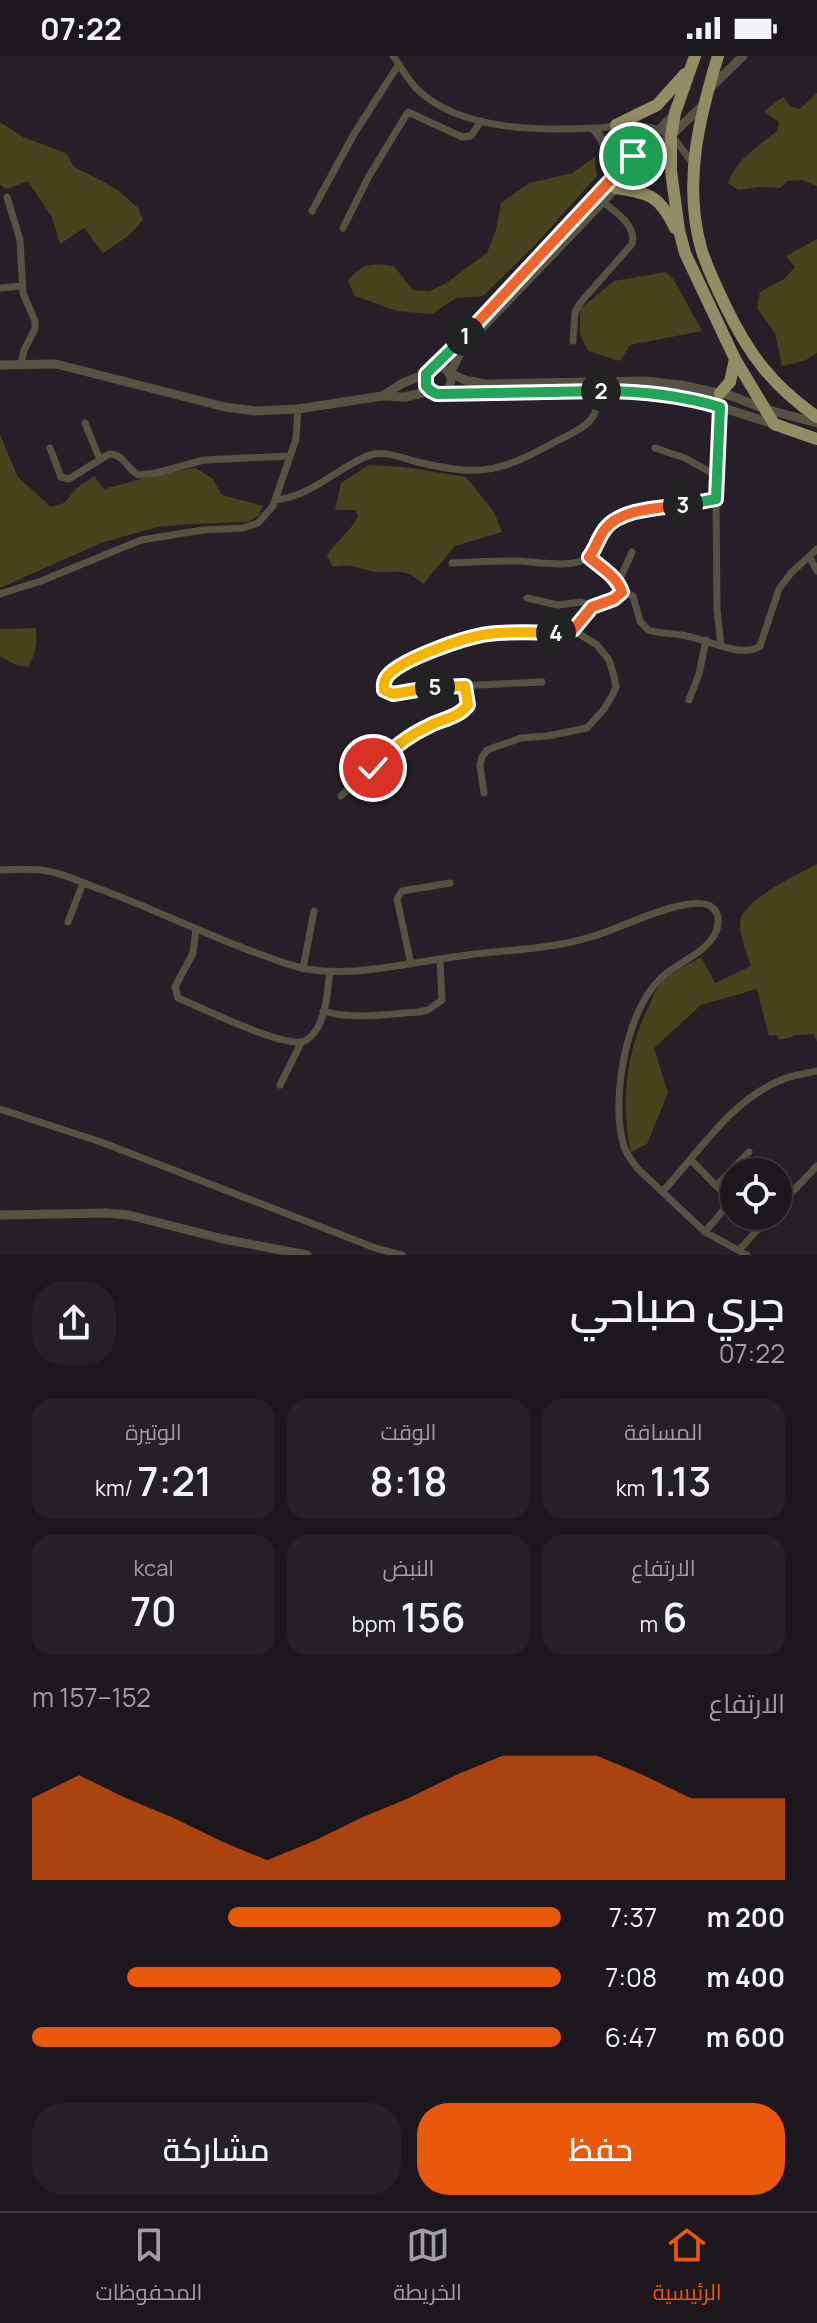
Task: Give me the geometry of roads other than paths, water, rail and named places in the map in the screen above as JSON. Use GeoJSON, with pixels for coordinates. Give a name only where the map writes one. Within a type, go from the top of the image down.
{"type":"FeatureCollection","features":[{"type":"Feature","properties":{"kind":"highway"},"geometry":{"type":"LineString","coordinates":[[718,56],[697,136],[694,203],[698,233],[709,271],[744,339],[781,389],[817,420]]}},
{"type":"Feature","properties":{"kind":"highway"},"geometry":{"type":"LineString","coordinates":[[682,244],[665,134],[694,61]]}},
{"type":"Feature","properties":{"kind":"highway"},"geometry":{"type":"LineString","coordinates":[[613,126],[657,105],[694,61]]}},
{"type":"Feature","properties":{"kind":"highway"},"geometry":{"type":"LineString","coordinates":[[613,185],[638,191],[659,201],[669,215],[735,359],[771,415],[817,439]]}},
{"type":"Feature","properties":{"kind":"highway"},"geometry":{"type":"LineString","coordinates":[[720,400],[730,382],[735,359]]}},
{"type":"Feature","properties":{"kind":"highway"},"geometry":{"type":"LineString","coordinates":[[771,415],[781,389]]}},
{"type":"Feature","properties":{"kind":"street"},"geometry":{"type":"LineString","coordinates":[[393,56],[407,78],[429,100],[444,108],[481,121],[536,129],[639,126],[665,134],[694,166]]}},
{"type":"Feature","properties":{"kind":"street"},"geometry":{"type":"LineString","coordinates":[[708,89],[743,56]]}},
{"type":"Feature","properties":{"kind":"street"},"geometry":{"type":"LineString","coordinates":[[312,211],[354,134],[399,64]]}},
{"type":"Feature","properties":{"kind":"street"},"geometry":{"type":"LineString","coordinates":[[436,392],[426,386],[429,371],[649,148],[703,105]]}},
{"type":"Feature","properties":{"kind":"street"},"geometry":{"type":"LineString","coordinates":[[343,228],[369,176],[408,112],[462,137],[471,136],[481,121]]}},
{"type":"Feature","properties":{"kind":"street"},"geometry":{"type":"LineString","coordinates":[[613,126],[649,148],[671,171]]}},
{"type":"Feature","properties":{"kind":"street"},"geometry":{"type":"LineString","coordinates":[[436,392],[450,386],[450,373],[472,338],[603,202],[613,185],[611,167],[603,140],[594,129]]}},
{"type":"Feature","properties":{"kind":"street"},"geometry":{"type":"LineString","coordinates":[[7,197],[20,240],[22,286],[35,321],[35,329],[24,350],[21,364]]}},
{"type":"Feature","properties":{"kind":"street"},"geometry":{"type":"LineString","coordinates":[[573,341],[575,312],[632,244],[634,236],[630,228],[603,202]]}},
{"type":"Feature","properties":{"kind":"street"},"geometry":{"type":"LineString","coordinates":[[0,288],[22,286]]}},
{"type":"Feature","properties":{"kind":"street"},"geometry":{"type":"LineString","coordinates":[[0,365],[56,364],[225,407],[255,411],[298,409],[382,396],[405,397],[436,392],[640,391],[720,400],[732,396],[771,415]]}},
{"type":"Feature","properties":{"kind":"street"},"geometry":{"type":"LineString","coordinates":[[382,396],[440,367],[465,380],[485,384],[645,381],[681,385],[771,415],[817,420]]}},
{"type":"Feature","properties":{"kind":"street"},"geometry":{"type":"LineString","coordinates":[[275,500],[302,492],[356,461],[377,453],[449,469],[498,469],[519,461],[591,420],[598,411],[601,391]]}},
{"type":"Feature","properties":{"kind":"street"},"geometry":{"type":"LineString","coordinates":[[720,400],[716,499],[717,610],[721,646]]}},
{"type":"Feature","properties":{"kind":"street"},"geometry":{"type":"LineString","coordinates":[[0,594],[41,581],[141,540],[190,531],[243,528],[258,523],[275,500],[296,439],[298,409]]}},
{"type":"Feature","properties":{"kind":"street"},"geometry":{"type":"LineString","coordinates":[[85,423],[100,460]]}},
{"type":"Feature","properties":{"kind":"street"},"geometry":{"type":"LineString","coordinates":[[50,448],[64,479],[75,478],[109,454],[118,455],[138,475],[204,460],[290,456]]}},
{"type":"Feature","properties":{"kind":"street"},"geometry":{"type":"LineString","coordinates":[[655,448],[685,458],[717,476]]}},
{"type":"Feature","properties":{"kind":"street"},"geometry":{"type":"LineString","coordinates":[[452,563],[519,561],[563,564],[589,557],[603,531],[625,516],[716,499]]}},
{"type":"Feature","properties":{"kind":"street"},"geometry":{"type":"LineString","coordinates":[[542,682],[434,687],[393,694],[384,690],[386,677],[407,662],[478,636],[573,630],[592,607],[614,599],[622,592],[633,596],[640,621],[648,630],[753,651],[760,646],[779,589],[817,549]]}},
{"type":"Feature","properties":{"kind":"street"},"geometry":{"type":"LineString","coordinates":[[618,583],[632,552]]}},
{"type":"Feature","properties":{"kind":"street"},"geometry":{"type":"LineString","coordinates":[[809,556],[817,571]]}},
{"type":"Feature","properties":{"kind":"street"},"geometry":{"type":"LineString","coordinates":[[589,557],[618,583],[622,592]]}},
{"type":"Feature","properties":{"kind":"street"},"geometry":{"type":"LineString","coordinates":[[527,598],[558,605],[581,602],[592,607]]}},
{"type":"Feature","properties":{"kind":"street"},"geometry":{"type":"LineString","coordinates":[[484,793],[480,765],[487,750],[521,738],[587,728],[612,696],[616,687],[609,660],[597,645],[573,630]]}},
{"type":"Feature","properties":{"kind":"street"},"geometry":{"type":"LineString","coordinates":[[689,700],[699,674],[706,640]]}},
{"type":"Feature","properties":{"kind":"street"},"geometry":{"type":"LineString","coordinates":[[341,796],[405,740],[429,725],[464,710],[468,705],[465,686]]}},
{"type":"Feature","properties":{"kind":"street"},"geometry":{"type":"LineString","coordinates":[[0,870],[50,871],[234,945],[303,969],[330,972],[560,946],[606,933],[659,912],[688,904],[705,904],[716,910],[717,927],[712,938],[660,978],[638,1013],[621,1066],[619,1094],[623,1144],[630,1159],[682,1212],[705,1232],[747,1255]]}},
{"type":"Feature","properties":{"kind":"street"},"geometry":{"type":"LineString","coordinates":[[68,922],[83,883]]}},
{"type":"Feature","properties":{"kind":"street"},"geometry":{"type":"LineString","coordinates":[[411,964],[397,899],[399,893],[450,883]]}},
{"type":"Feature","properties":{"kind":"street"},"geometry":{"type":"LineString","coordinates":[[303,969],[314,911]]}},
{"type":"Feature","properties":{"kind":"street"},"geometry":{"type":"LineString","coordinates":[[196,929],[193,953],[175,987],[178,998],[282,1040],[301,1043],[318,1028],[330,972]]}},
{"type":"Feature","properties":{"kind":"street"},"geometry":{"type":"LineString","coordinates":[[323,1011],[353,1016],[428,1010],[442,1000],[440,960]]}},
{"type":"Feature","properties":{"kind":"street"},"geometry":{"type":"LineString","coordinates":[[280,1085],[301,1043]]}},
{"type":"Feature","properties":{"kind":"street"},"geometry":{"type":"LineString","coordinates":[[663,1191],[717,1128],[759,1091],[788,1077],[817,1071]]}},
{"type":"Feature","properties":{"kind":"street"},"geometry":{"type":"LineString","coordinates":[[0,1109],[101,1142],[378,1249],[402,1255]]}},
{"type":"Feature","properties":{"kind":"street"},"geometry":{"type":"LineString","coordinates":[[716,1186],[749,1152]]}},
{"type":"Feature","properties":{"kind":"street"},"geometry":{"type":"LineString","coordinates":[[691,1160],[720,1190]]}},
{"type":"Feature","properties":{"kind":"street"},"geometry":{"type":"LineString","coordinates":[[792,1192],[817,1166]]}},
{"type":"Feature","properties":{"kind":"street"},"geometry":{"type":"LineString","coordinates":[[0,1215],[129,1215],[223,1239],[307,1255]]}},
{"type":"Feature","properties":{"kind":"street"},"geometry":{"type":"LineString","coordinates":[[705,1232],[720,1216]]}},
{"type":"Feature","properties":{"kind":"street"},"geometry":{"type":"LineString","coordinates":[[739,1250],[756,1230]]}}]}
